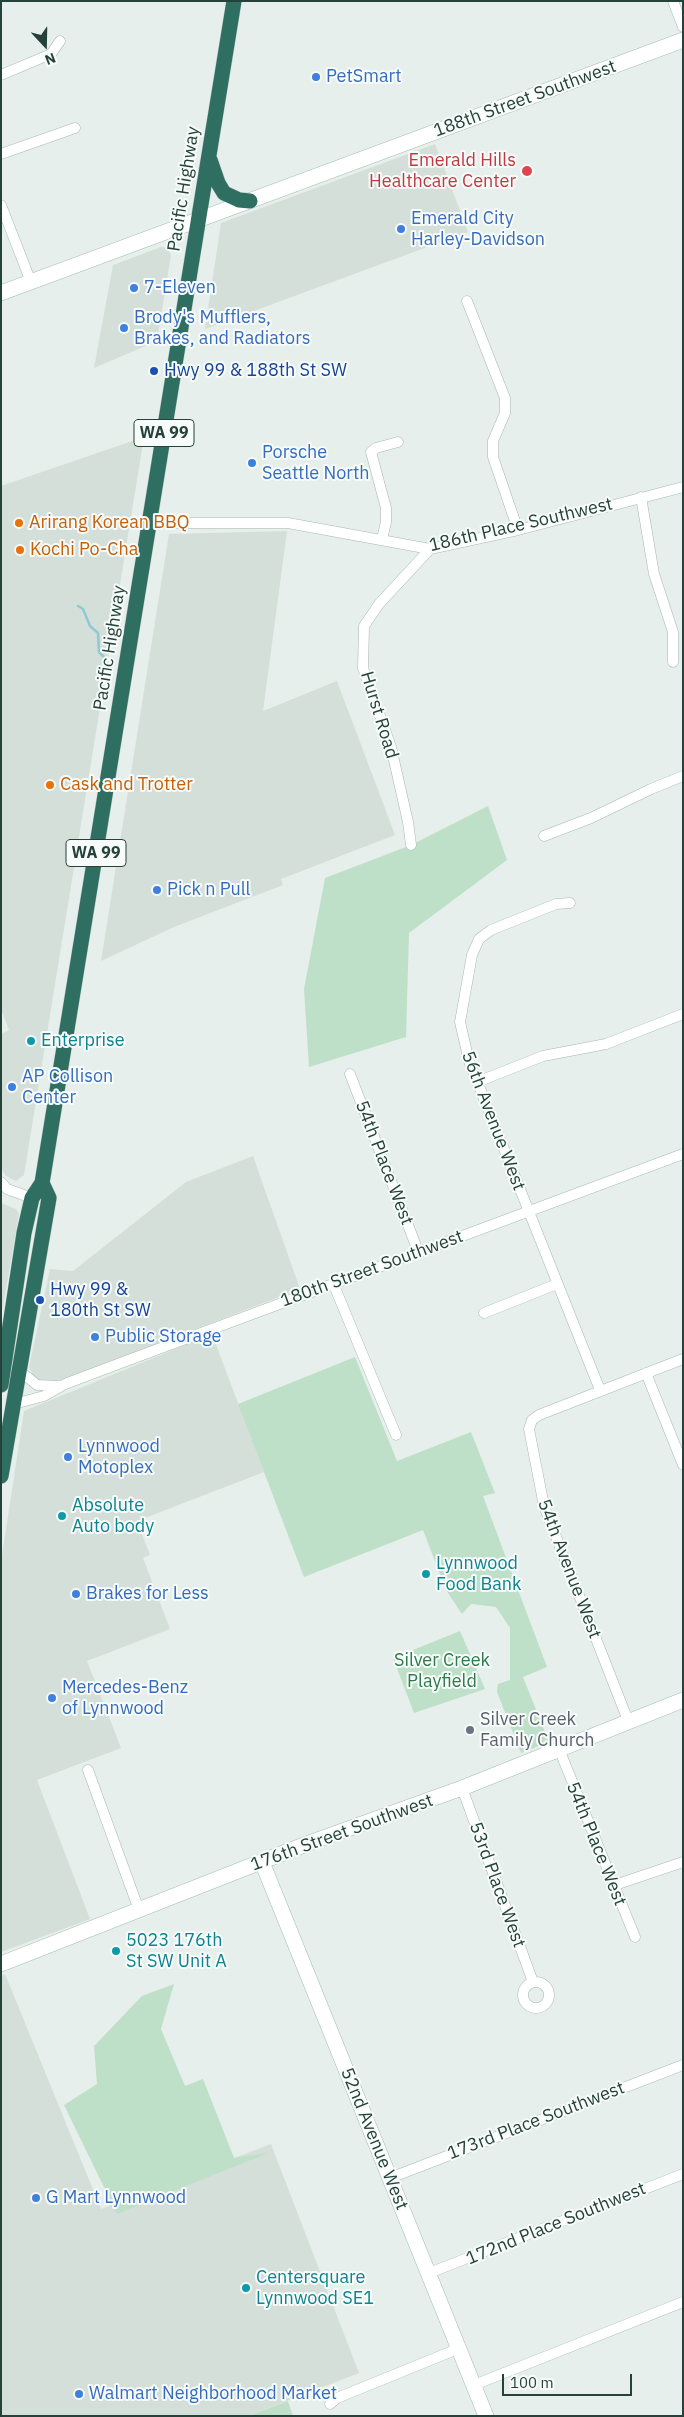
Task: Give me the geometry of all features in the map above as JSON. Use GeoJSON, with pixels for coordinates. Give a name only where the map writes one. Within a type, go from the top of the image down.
{"type":"FeatureCollection","features":[{"type":"Feature","properties":{"kind":"highway","name":"Pacific Highway"},"geometry":{"type":"LineString","coordinates":[[1,1385],[10,1334],[20,1253],[32,1198],[42,1183],[234,1]]}},
{"type":"Feature","properties":{"kind":"highway"},"geometry":{"type":"LineString","coordinates":[[209,157],[218,183],[224,192],[239,200],[250,201]]}},
{"type":"Feature","properties":{"kind":"highway","name":"Pacific Highway"},"geometry":{"type":"LineString","coordinates":[[1,1476],[50,1198],[42,1183]]}},
{"type":"Feature","properties":{"kind":"highway"},"geometry":{"type":"LineString","coordinates":[[32,1198],[44,1230]]}},
{"type":"Feature","properties":{"kind":"highway"},"geometry":{"type":"LineString","coordinates":[[10,1334],[14,1359],[10,1393],[14,1404]]}},
{"type":"Feature","properties":{"kind":"highway"},"geometry":{"type":"LineString","coordinates":[[1,1420],[1,1434]]}},
{"type":"Feature","properties":{"kind":"highway"},"geometry":{"type":"LineString","coordinates":[[1,1441],[5,1457]]}},
{"type":"Feature","properties":{"kind":"street"},"geometry":{"type":"LineString","coordinates":[[673,1],[683,27]]}},
{"type":"Feature","properties":{"kind":"street","name":"188th Street Southwest"},"geometry":{"type":"LineString","coordinates":[[1,293],[683,40]]}},
{"type":"Feature","properties":{"kind":"street"},"geometry":{"type":"LineString","coordinates":[[1,75],[51,54],[60,41]]}},
{"type":"Feature","properties":{"kind":"street"},"geometry":{"type":"LineString","coordinates":[[1,154],[75,128]]}},
{"type":"Feature","properties":{"kind":"street"},"geometry":{"type":"LineString","coordinates":[[1,204],[31,282]]}},
{"type":"Feature","properties":{"kind":"street"},"geometry":{"type":"LineString","coordinates":[[467,301],[505,398],[505,413],[493,441],[492,457],[518,530]]}},
{"type":"Feature","properties":{"kind":"street"},"geometry":{"type":"LineString","coordinates":[[382,539],[386,522],[386,508],[371,452],[376,448],[398,442]]}},
{"type":"Feature","properties":{"kind":"street","name":"186th Place Southwest"},"geometry":{"type":"LineString","coordinates":[[149,523],[288,523],[430,549],[518,530],[683,487]]}},
{"type":"Feature","properties":{"kind":"street"},"geometry":{"type":"LineString","coordinates":[[641,497],[654,574],[673,632],[673,662]]}},
{"type":"Feature","properties":{"kind":"street","name":"Hurst Road"},"geometry":{"type":"LineString","coordinates":[[411,845],[408,822],[391,747],[363,668],[364,626],[379,604],[430,549]]}},
{"type":"Feature","properties":{"kind":"street"},"geometry":{"type":"LineString","coordinates":[[544,836],[591,818],[650,788],[683,776]]}},
{"type":"Feature","properties":{"kind":"street","name":"56th Avenue West"},"geometry":{"type":"LineString","coordinates":[[570,903],[556,904],[491,930],[476,943],[472,955],[460,1022],[464,1049],[600,1390]]}},
{"type":"Feature","properties":{"kind":"street"},"geometry":{"type":"LineString","coordinates":[[477,1082],[543,1056],[606,1044],[683,1014]]}},
{"type":"Feature","properties":{"kind":"street","name":"54th Place West"},"geometry":{"type":"LineString","coordinates":[[350,1074],[418,1251]]}},
{"type":"Feature","properties":{"kind":"street","name":"180th Street Southwest"},"geometry":{"type":"LineString","coordinates":[[14,1404],[44,1396],[62,1386],[333,1283],[683,1154]]}},
{"type":"Feature","properties":{"kind":"street"},"geometry":{"type":"LineString","coordinates":[[1,1182],[7,1188],[32,1198]]}},
{"type":"Feature","properties":{"kind":"street"},"geometry":{"type":"LineString","coordinates":[[333,1283],[396,1435]]}},
{"type":"Feature","properties":{"kind":"street"},"geometry":{"type":"LineString","coordinates":[[484,1313],[557,1284]]}},
{"type":"Feature","properties":{"kind":"street"},"geometry":{"type":"LineString","coordinates":[[600,1390],[683,1360]]}},
{"type":"Feature","properties":{"kind":"street"},"geometry":{"type":"LineString","coordinates":[[20,1371],[38,1385],[62,1386]]}},
{"type":"Feature","properties":{"kind":"street"},"geometry":{"type":"LineString","coordinates":[[646,1373],[683,1465]]}},
{"type":"Feature","properties":{"kind":"street","name":"54th Avenue West"},"geometry":{"type":"LineString","coordinates":[[600,1390],[540,1414],[532,1420],[529,1429],[539,1492],[628,1722]]}},
{"type":"Feature","properties":{"kind":"street","name":"176th Street Southwest"},"geometry":{"type":"LineString","coordinates":[[1,1964],[262,1862],[462,1788],[683,1700]]}},
{"type":"Feature","properties":{"kind":"street","name":"54th Place West"},"geometry":{"type":"LineString","coordinates":[[559,1749],[612,1886],[635,1938]]}},
{"type":"Feature","properties":{"kind":"street"},"geometry":{"type":"LineString","coordinates":[[88,1770],[140,1910]]}},
{"type":"Feature","properties":{"kind":"street","name":"53rd Place West"},"geometry":{"type":"LineString","coordinates":[[462,1788],[533,1982]]}},
{"type":"Feature","properties":{"kind":"street","name":"52nd Avenue West"},"geometry":{"type":"LineString","coordinates":[[262,1862],[486,2416]]}},
{"type":"Feature","properties":{"kind":"street"},"geometry":{"type":"LineString","coordinates":[[612,1886],[683,1862]]}},
{"type":"Feature","properties":{"kind":"street","name":"173rd Place Southwest"},"geometry":{"type":"LineString","coordinates":[[390,2178],[683,2065]]}},
{"type":"Feature","properties":{"kind":"street","name":"172nd Place Southwest"},"geometry":{"type":"LineString","coordinates":[[429,2274],[683,2174]]}},
{"type":"Feature","properties":{"kind":"street"},"geometry":{"type":"LineString","coordinates":[[474,2385],[683,2302]]}},
{"type":"Feature","properties":{"kind":"street"},"geometry":{"type":"LineString","coordinates":[[330,2404],[337,2398],[460,2348]]}},
{"type":"Feature","properties":{"kind":"shaded area"},"geometry":{"type":"Polygon","coordinates":[[[435,144],[468,232],[205,329],[221,223],[435,144]]]}},
{"type":"Feature","properties":{"kind":"shaded area"},"geometry":{"type":"Polygon","coordinates":[[[161,247],[167,248],[171,255],[157,341],[94,368],[113,265],[161,247]]]}},
{"type":"Feature","properties":{"kind":"shaded area"},"geometry":{"type":"Polygon","coordinates":[[[144,437],[24,1175],[16,1181],[6,1176],[1,1168],[1,1034],[9,1030],[1,1009],[1,486],[144,437]]]}},
{"type":"Feature","properties":{"kind":"shaded area","name":"Pick n Pull"},"geometry":{"type":"Polygon","coordinates":[[[287,531],[263,711],[337,681],[395,835],[281,879],[283,885],[174,927],[101,961],[169,534],[287,531]]]}},
{"type":"Feature","properties":{"kind":"shaded area"},"geometry":{"type":"Polygon","coordinates":[[[253,1156],[300,1289],[64,1379],[49,1382],[38,1380],[29,1367],[50,1269],[73,1271],[186,1182],[253,1156]]]}},
{"type":"Feature","properties":{"kind":"shaded area"},"geometry":{"type":"Polygon","coordinates":[[[1,1203],[16,1209],[19,1214],[1,1318],[1,1203]]]}},
{"type":"Feature","properties":{"kind":"shaded area"},"geometry":{"type":"Polygon","coordinates":[[[212,1334],[264,1472],[137,1521],[150,1555],[143,1558],[170,1629],[87,1661],[121,1748],[37,1780],[90,1919],[1,1952],[1,1562],[24,1411],[212,1334]]]}},
{"type":"Feature","properties":{"kind":"shaded area"},"geometry":{"type":"Polygon","coordinates":[[[5,1974],[101,2209],[271,2144],[359,2373],[248,2416],[1,2416],[1,1976],[5,1974]]]}},
{"type":"Feature","properties":{"kind":"green space"},"geometry":{"type":"Polygon","coordinates":[[[488,806],[507,860],[409,933],[406,1037],[309,1067],[304,989],[325,878],[411,845],[488,806]]]}},
{"type":"Feature","properties":{"kind":"green space"},"geometry":{"type":"Polygon","coordinates":[[[355,1357],[397,1461],[471,1432],[495,1493],[483,1496],[547,1667],[523,1677],[549,1742],[521,1753],[497,1692],[498,1684],[510,1680],[510,1628],[496,1607],[471,1604],[462,1614],[446,1590],[423,1530],[304,1577],[238,1404],[355,1357]]]}},
{"type":"Feature","properties":{"kind":"green space","name":"Silver Creek Playfield"},"geometry":{"type":"Polygon","coordinates":[[[460,1631],[485,1689],[414,1713],[393,1658],[460,1631]]]}},
{"type":"Feature","properties":{"kind":"green space"},"geometry":{"type":"Polygon","coordinates":[[[174,1984],[161,2029],[185,2086],[203,2079],[234,2158],[268,2153],[117,2214],[64,2105],[97,2084],[94,2046],[142,1996],[174,1984]]]}},
{"type":"Feature","properties":{"kind":"green space"},"geometry":{"type":"Polygon","coordinates":[[[288,2401],[293,2416],[248,2416],[288,2401]]]}},
{"type":"Feature","properties":{"kind":"waterway"},"geometry":{"type":"LineString","coordinates":[[78,606],[83,609],[90,626],[98,633],[99,652],[106,659]]}},
{"type":"Feature","properties":{"kind":"place","name":"PetSmart"},"geometry":{"type":"Point","coordinates":[316,77]}},
{"type":"Feature","properties":{"kind":"place","name":"Emerald Hills Healthcare Center"},"geometry":{"type":"Point","coordinates":[527,171]}},
{"type":"Feature","properties":{"kind":"place","name":"Emerald City Harley-Davidson"},"geometry":{"type":"Point","coordinates":[401,229]}},
{"type":"Feature","properties":{"kind":"place","name":"7-Eleven"},"geometry":{"type":"Point","coordinates":[134,288]}},
{"type":"Feature","properties":{"kind":"place","name":"Brody's Mufflers, Brakes, and Radiators"},"geometry":{"type":"Point","coordinates":[124,328]}},
{"type":"Feature","properties":{"kind":"place","name":"Hwy 99 & 188th St SW"},"geometry":{"type":"Point","coordinates":[154,371]}},
{"type":"Feature","properties":{"kind":"place","name":"Porsche Seattle North"},"geometry":{"type":"Point","coordinates":[252,463]}},
{"type":"Feature","properties":{"kind":"place","name":"Arirang Korean BBQ"},"geometry":{"type":"Point","coordinates":[19,523]}},
{"type":"Feature","properties":{"kind":"place","name":"Kochi Po-Cha"},"geometry":{"type":"Point","coordinates":[20,550]}},
{"type":"Feature","properties":{"kind":"place","name":"Cask and Trotter"},"geometry":{"type":"Point","coordinates":[50,785]}},
{"type":"Feature","properties":{"kind":"place","name":"Pick n Pull"},"geometry":{"type":"Point","coordinates":[157,890]}},
{"type":"Feature","properties":{"kind":"place","name":"Enterprise"},"geometry":{"type":"Point","coordinates":[31,1041]}},
{"type":"Feature","properties":{"kind":"place","name":"AP Collison Center"},"geometry":{"type":"Point","coordinates":[12,1087]}},
{"type":"Feature","properties":{"kind":"place","name":"Hwy 99 & 180th St SW"},"geometry":{"type":"Point","coordinates":[40,1300]}},
{"type":"Feature","properties":{"kind":"place","name":"Public Storage"},"geometry":{"type":"Point","coordinates":[95,1337]}},
{"type":"Feature","properties":{"kind":"place","name":"Lynnwood Motoplex"},"geometry":{"type":"Point","coordinates":[68,1457]}},
{"type":"Feature","properties":{"kind":"place","name":"Absolute Auto body"},"geometry":{"type":"Point","coordinates":[62,1516]}},
{"type":"Feature","properties":{"kind":"place","name":"Lynnwood Food Bank"},"geometry":{"type":"Point","coordinates":[426,1574]}},
{"type":"Feature","properties":{"kind":"place","name":"Brakes for Less"},"geometry":{"type":"Point","coordinates":[76,1594]}},
{"type":"Feature","properties":{"kind":"place","name":"Mercedes-Benz of Lynnwood"},"geometry":{"type":"Point","coordinates":[52,1698]}},
{"type":"Feature","properties":{"kind":"place","name":"Silver Creek Family Church"},"geometry":{"type":"Point","coordinates":[470,1730]}},
{"type":"Feature","properties":{"kind":"place","name":"5023 176th St SW Unit A"},"geometry":{"type":"Point","coordinates":[116,1951]}},
{"type":"Feature","properties":{"kind":"place","name":"G Mart Lynnwood"},"geometry":{"type":"Point","coordinates":[36,2198]}},
{"type":"Feature","properties":{"kind":"place","name":"Centersquare Lynnwood SE1"},"geometry":{"type":"Point","coordinates":[246,2288]}},
{"type":"Feature","properties":{"kind":"place","name":"Walmart Neighborhood Market"},"geometry":{"type":"Point","coordinates":[79,2394]}}]}
